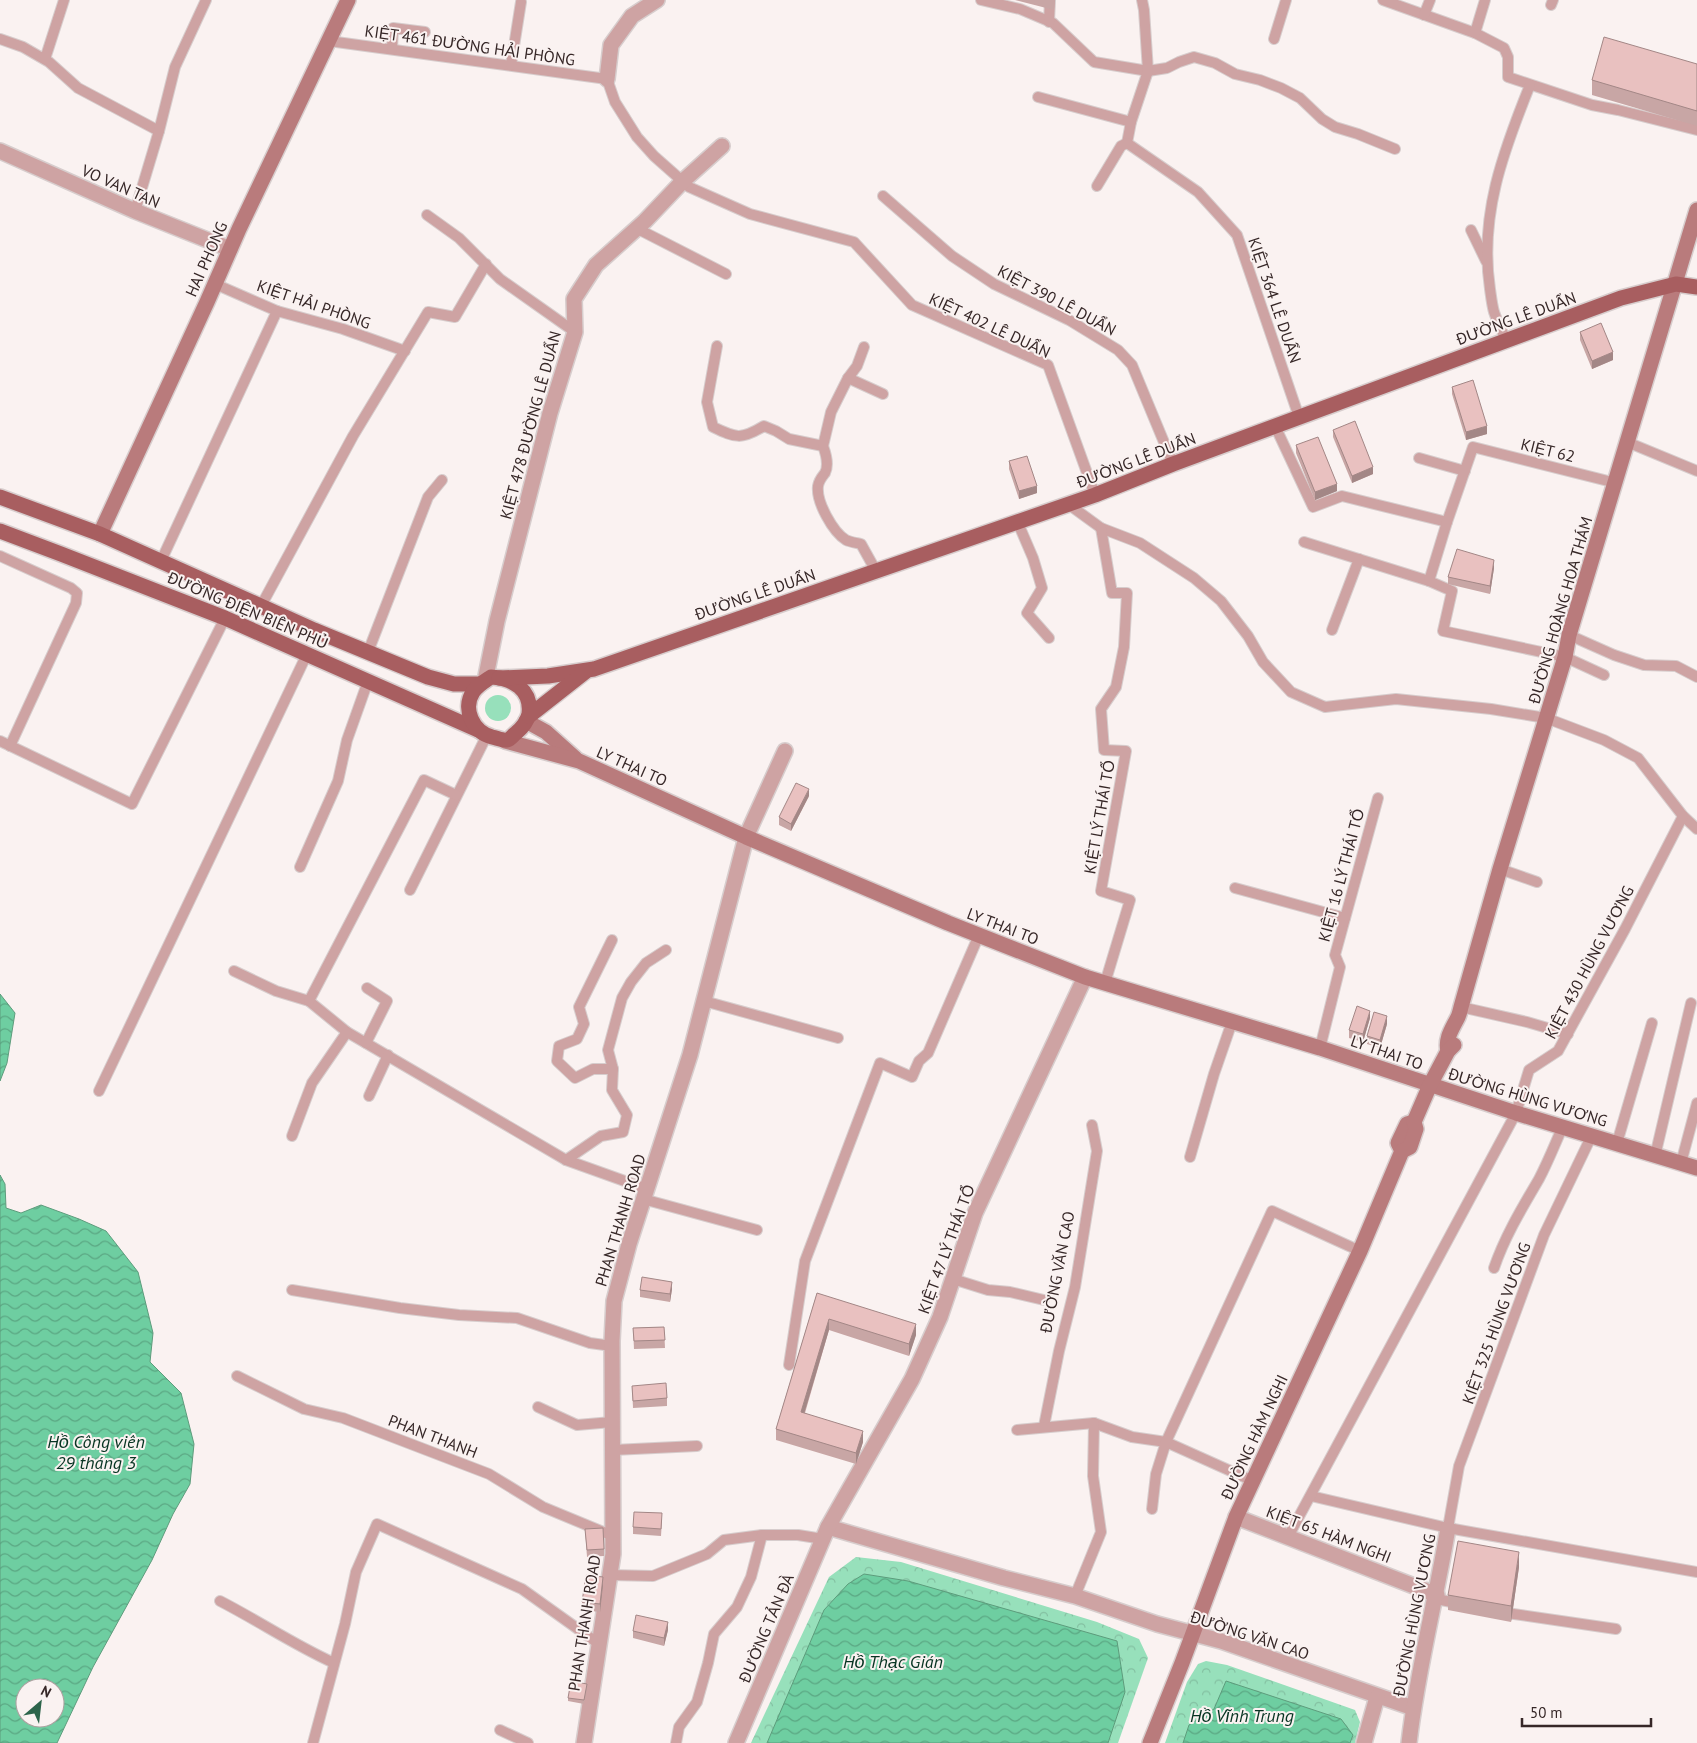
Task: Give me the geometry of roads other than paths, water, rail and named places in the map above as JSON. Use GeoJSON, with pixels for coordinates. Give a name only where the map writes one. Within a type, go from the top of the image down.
{"type":"FeatureCollection","features":[{"type":"Feature","properties":{"kind":"main road","name":"ĐƯỜNG LÊ DUẨN"},"geometry":{"type":"LineString","coordinates":[[488,681],[587,671],[1018,523],[1621,298],[1676,284],[1697,287]]}},
{"type":"Feature","properties":{"kind":"main road","name":"ĐƯỜNG ĐIỆN BIÊN PHỦ"},"geometry":{"type":"LineString","coordinates":[[0,497],[100,534],[261,606],[428,677],[454,684],[488,681]]}},
{"type":"Feature","properties":{"kind":"main road","name":"ĐƯỜNG ĐIỆN BIÊN PHỦ"},"geometry":{"type":"LineString","coordinates":[[0,531],[225,618],[368,680],[483,733],[505,741]]}},
{"type":"Feature","properties":{"kind":"main road","name":"ĐƯỜNG LÊ DUẨN"},"geometry":{"type":"LineString","coordinates":[[505,741],[521,729],[528,718],[587,671]]}},
{"type":"Feature","properties":{"kind":"main road"},"geometry":{"type":"LineString","coordinates":[[483,733],[472,722],[469,712],[469,701],[473,692],[488,681],[508,679],[516,683],[528,697],[528,718]]}},
{"type":"Feature","properties":{"kind":"street","name":"HAI PHONG"},"geometry":{"type":"LineString","coordinates":[[100,534],[230,249],[348,0]]}},
{"type":"Feature","properties":{"kind":"street"},"geometry":{"type":"LineString","coordinates":[[607,79],[611,45],[632,16],[656,0]]}},
{"type":"Feature","properties":{"kind":"street","name":"KIỆT 478 ĐƯỜNG LÊ DUẨN"},"geometry":{"type":"LineString","coordinates":[[488,681],[497,621],[550,413],[575,332],[574,299],[596,265],[722,146]]}},
{"type":"Feature","properties":{"kind":"street","name":"VO VAN TAN"},"geometry":{"type":"LineString","coordinates":[[0,151],[135,211],[230,249]]}},
{"type":"Feature","properties":{"kind":"street","name":"ĐƯỜNG HOÀNG HOA THÁM"},"geometry":{"type":"LineString","coordinates":[[1430,1085],[1448,1051],[1454,1047],[1459,1026],[1459,1013],[1500,869],[1565,657],[1569,635],[1697,210]]}},
{"type":"Feature","properties":{"kind":"street"},"geometry":{"type":"LineString","coordinates":[[528,718],[578,761]]}},
{"type":"Feature","properties":{"kind":"street"},"geometry":{"type":"LineString","coordinates":[[505,741],[578,761]]}},
{"type":"Feature","properties":{"kind":"street","name":"PHAN THANH ROAD"},"geometry":{"type":"LineString","coordinates":[[584,1743],[613,1554],[612,1346],[614,1301],[629,1244],[690,1055],[746,837],[785,752]]}},
{"type":"Feature","properties":{"kind":"street","name":"LY THAI TO"},"geometry":{"type":"LineString","coordinates":[[578,761],[746,837],[979,936],[1085,977],[1320,1048],[1430,1085]]}},
{"type":"Feature","properties":{"kind":"street","name":"KIỆT 47 LÝ THÁI TỔ"},"geometry":{"type":"LineString","coordinates":[[825,1533],[912,1379],[940,1318],[975,1213],[1085,977]]}},
{"type":"Feature","properties":{"kind":"street","name":"ĐƯỜNG HÙNG VƯƠNG"},"geometry":{"type":"LineString","coordinates":[[1430,1085],[1697,1168]]}},
{"type":"Feature","properties":{"kind":"street","name":"ĐƯỜNG HÀM NGHI"},"geometry":{"type":"LineString","coordinates":[[1150,1743],[1236,1517],[1360,1251],[1402,1151],[1398,1143],[1407,1124],[1414,1122],[1430,1085]]}},
{"type":"Feature","properties":{"kind":"street","name":"KIỆT 65 HÀM NGHI"},"geometry":{"type":"LineString","coordinates":[[1236,1517],[1436,1597]]}},
{"type":"Feature","properties":{"kind":"street","name":"ĐƯỜNG HÙNG VƯƠNG"},"geometry":{"type":"LineString","coordinates":[[1409,1743],[1413,1708],[1448,1528]]}},
{"type":"Feature","properties":{"kind":"street","name":"ĐƯỜNG VĂN CAO"},"geometry":{"type":"LineString","coordinates":[[825,1533],[1075,1596],[1157,1624],[1220,1642],[1413,1708]]}},
{"type":"Feature","properties":{"kind":"street","name":"ĐƯỜNG TẢN ĐÀ"},"geometry":{"type":"LineString","coordinates":[[736,1743],[825,1533]]}},
{"type":"Feature","properties":{"kind":"street"},"geometry":{"type":"LineString","coordinates":[[1364,1743],[1377,1697]]}},
{"type":"Feature","properties":{"kind":"lane"},"geometry":{"type":"LineString","coordinates":[[45,59],[64,0]]}},
{"type":"Feature","properties":{"kind":"lane"},"geometry":{"type":"LineString","coordinates":[[135,211],[159,131],[175,67],[206,0]]}},
{"type":"Feature","properties":{"kind":"lane"},"geometry":{"type":"LineString","coordinates":[[981,0],[1020,9],[1049,22],[1094,62],[1148,71],[1167,68],[1194,57],[1202,58],[1235,74],[1260,80],[1281,88],[1300,98],[1322,119],[1336,127],[1395,149]]}},
{"type":"Feature","properties":{"kind":"lane"},"geometry":{"type":"LineString","coordinates":[[1049,22],[1050,0]]}},
{"type":"Feature","properties":{"kind":"lane"},"geometry":{"type":"LineString","coordinates":[[1097,186],[1121,146],[1127,142],[1131,122],[1148,71],[1142,0]]}},
{"type":"Feature","properties":{"kind":"lane"},"geometry":{"type":"LineString","coordinates":[[1274,39],[1286,0]]}},
{"type":"Feature","properties":{"kind":"lane"},"geometry":{"type":"LineString","coordinates":[[1383,0],[1475,33],[1504,48],[1508,57],[1508,78],[1592,105],[1697,130]]}},
{"type":"Feature","properties":{"kind":"lane"},"geometry":{"type":"LineString","coordinates":[[1424,15],[1430,0]]}},
{"type":"Feature","properties":{"kind":"lane"},"geometry":{"type":"LineString","coordinates":[[1475,33],[1485,0]]}},
{"type":"Feature","properties":{"kind":"lane"},"geometry":{"type":"LineString","coordinates":[[511,65],[521,2]]}},
{"type":"Feature","properties":{"kind":"lane"},"geometry":{"type":"LineString","coordinates":[[392,49],[394,28],[425,32]]}},
{"type":"Feature","properties":{"kind":"lane"},"geometry":{"type":"LineString","coordinates":[[0,39],[23,47],[45,59],[78,88],[159,131]]}},
{"type":"Feature","properties":{"kind":"lane","name":"KIỆT 461 ĐƯỜNG HẢI PHÒNG"},"geometry":{"type":"LineString","coordinates":[[329,40],[607,79]]}},
{"type":"Feature","properties":{"kind":"lane","name":"KIỆT 402 LÊ DUẨN"},"geometry":{"type":"LineString","coordinates":[[607,79],[615,102],[637,137],[654,156],[689,187],[750,214],[854,242],[912,305],[1048,365],[1095,495]]}},
{"type":"Feature","properties":{"kind":"lane"},"geometry":{"type":"LineString","coordinates":[[1506,340],[1494,311],[1487,264],[1488,228],[1494,191],[1508,138],[1530,85]]}},
{"type":"Feature","properties":{"kind":"lane"},"geometry":{"type":"LineString","coordinates":[[1038,96],[1131,122]]}},
{"type":"Feature","properties":{"kind":"lane","name":"KIỆT 364 LÊ DUẨN"},"geometry":{"type":"LineString","coordinates":[[1127,142],[1198,192],[1237,236],[1299,417]]}},
{"type":"Feature","properties":{"kind":"lane","name":"KIỆT 390 LÊ DUẨN"},"geometry":{"type":"LineString","coordinates":[[883,196],[952,256],[994,284],[1069,320],[1118,350],[1132,365],[1173,464]]}},
{"type":"Feature","properties":{"kind":"lane"},"geometry":{"type":"LineString","coordinates":[[427,215],[459,238],[500,279],[575,332]]}},
{"type":"Feature","properties":{"kind":"lane"},"geometry":{"type":"LineString","coordinates":[[636,228],[726,274]]}},
{"type":"Feature","properties":{"kind":"lane"},"geometry":{"type":"LineString","coordinates":[[1471,230],[1487,264]]}},
{"type":"Feature","properties":{"kind":"lane"},"geometry":{"type":"LineString","coordinates":[[261,606],[353,436],[428,312],[455,317],[486,264]]}},
{"type":"Feature","properties":{"kind":"lane","name":"KIỆT HẢI PHÒNG"},"geometry":{"type":"LineString","coordinates":[[215,284],[277,311],[343,328],[404,351]]}},
{"type":"Feature","properties":{"kind":"lane"},"geometry":{"type":"LineString","coordinates":[[161,561],[277,311]]}},
{"type":"Feature","properties":{"kind":"lane"},"geometry":{"type":"LineString","coordinates":[[717,346],[708,402],[713,427],[732,436],[750,435],[764,426],[789,439],[823,446]]}},
{"type":"Feature","properties":{"kind":"lane"},"geometry":{"type":"LineString","coordinates":[[864,347],[857,366],[848,378],[831,412],[823,446],[827,461],[818,489],[825,513],[837,531],[846,540],[861,544],[876,571]]}},
{"type":"Feature","properties":{"kind":"lane"},"geometry":{"type":"LineString","coordinates":[[848,378],[883,394]]}},
{"type":"Feature","properties":{"kind":"lane"},"geometry":{"type":"LineString","coordinates":[[1275,426],[1313,507],[1342,496],[1447,522]]}},
{"type":"Feature","properties":{"kind":"lane"},"geometry":{"type":"LineString","coordinates":[[1627,442],[1697,471]]}},
{"type":"Feature","properties":{"kind":"lane","name":"KIỆT 62"},"geometry":{"type":"LineString","coordinates":[[1465,471],[1473,447],[1616,483]]}},
{"type":"Feature","properties":{"kind":"lane"},"geometry":{"type":"LineString","coordinates":[[1419,458],[1465,471],[1429,581]]}},
{"type":"Feature","properties":{"kind":"lane"},"geometry":{"type":"LineString","coordinates":[[368,652],[428,496],[442,480]]}},
{"type":"Feature","properties":{"kind":"lane"},"geometry":{"type":"LineString","coordinates":[[1068,504],[1101,528],[1140,543],[1194,578],[1221,601],[1248,636],[1263,662],[1291,692],[1325,707],[1396,699],[1491,709],[1546,718],[1604,740],[1638,758],[1683,816],[1697,829]]}},
{"type":"Feature","properties":{"kind":"lane"},"geometry":{"type":"LineString","coordinates":[[1018,523],[1033,558],[1042,588],[1026,613],[1049,638]]}},
{"type":"Feature","properties":{"kind":"lane","name":"KIỆT LÝ THÁI TỔ"},"geometry":{"type":"LineString","coordinates":[[1101,528],[1112,593],[1127,594],[1124,647],[1116,687],[1101,709],[1104,750],[1126,751],[1101,891],[1130,900],[1105,983]]}},
{"type":"Feature","properties":{"kind":"lane"},"geometry":{"type":"LineString","coordinates":[[1304,542],[1452,590],[1443,630],[1565,657],[1604,675]]}},
{"type":"Feature","properties":{"kind":"lane"},"geometry":{"type":"LineString","coordinates":[[0,556],[71,588],[77,593],[76,603],[10,746]]}},
{"type":"Feature","properties":{"kind":"lane"},"geometry":{"type":"LineString","coordinates":[[1332,630],[1358,559]]}},
{"type":"Feature","properties":{"kind":"lane"},"geometry":{"type":"LineString","coordinates":[[0,741],[132,804],[225,618]]}},
{"type":"Feature","properties":{"kind":"lane"},"geometry":{"type":"LineString","coordinates":[[1569,635],[1614,655],[1644,665],[1676,666],[1697,677]]}},
{"type":"Feature","properties":{"kind":"lane"},"geometry":{"type":"LineString","coordinates":[[99,1091],[307,654]]}},
{"type":"Feature","properties":{"kind":"lane"},"geometry":{"type":"LineString","coordinates":[[300,867],[338,781],[347,740],[368,680]]}},
{"type":"Feature","properties":{"kind":"lane"},"geometry":{"type":"LineString","coordinates":[[410,890],[456,795],[483,733]]}},
{"type":"Feature","properties":{"kind":"lane"},"geometry":{"type":"LineString","coordinates":[[309,1001],[424,780],[456,795]]}},
{"type":"Feature","properties":{"kind":"lane","name":"KIỆT 16 LÝ THÁI TỔ"},"geometry":{"type":"LineString","coordinates":[[1320,1048],[1340,967],[1335,955],[1378,798]]}},
{"type":"Feature","properties":{"kind":"lane","name":"KIỆT 430 HÙNG VƯƠNG"},"geometry":{"type":"LineString","coordinates":[[1288,1537],[1516,1113],[1529,1070],[1558,1052],[1625,929],[1683,816]]}},
{"type":"Feature","properties":{"kind":"lane"},"geometry":{"type":"LineString","coordinates":[[1500,869],[1537,882]]}},
{"type":"Feature","properties":{"kind":"lane"},"geometry":{"type":"LineString","coordinates":[[1235,888],[1345,918]]}},
{"type":"Feature","properties":{"kind":"lane"},"geometry":{"type":"LineString","coordinates":[[788,1364],[805,1261],[880,1063],[912,1077],[919,1061],[928,1053],[979,936]]}},
{"type":"Feature","properties":{"kind":"lane"},"geometry":{"type":"LineString","coordinates":[[612,940],[580,1007],[584,1024],[577,1039],[559,1046],[557,1061],[575,1078],[593,1069],[613,1069]]}},
{"type":"Feature","properties":{"kind":"lane"},"geometry":{"type":"LineString","coordinates":[[566,1160],[601,1136],[623,1132],[627,1115],[612,1090],[613,1069],[608,1050],[622,998],[631,982],[646,963],[666,950]]}},
{"type":"Feature","properties":{"kind":"lane"},"geometry":{"type":"LineString","coordinates":[[234,971],[276,991],[309,1001],[347,1032],[566,1160],[645,1194],[757,1230]]}},
{"type":"Feature","properties":{"kind":"lane"},"geometry":{"type":"LineString","coordinates":[[366,1043],[387,1001],[367,988]]}},
{"type":"Feature","properties":{"kind":"lane"},"geometry":{"type":"LineString","coordinates":[[704,1001],[838,1038]]}},
{"type":"Feature","properties":{"kind":"lane"},"geometry":{"type":"LineString","coordinates":[[1655,1156],[1691,1003]]}},
{"type":"Feature","properties":{"kind":"lane"},"geometry":{"type":"LineString","coordinates":[[1459,1013],[1527,1022],[1568,1034]]}},
{"type":"Feature","properties":{"kind":"lane"},"geometry":{"type":"LineString","coordinates":[[1190,1157],[1214,1074],[1232,1022]]}},
{"type":"Feature","properties":{"kind":"lane","name":"ĐƯỜNG HÙNG VƯƠNG"},"geometry":{"type":"LineString","coordinates":[[1617,1143],[1652,1023]]}},
{"type":"Feature","properties":{"kind":"lane"},"geometry":{"type":"LineString","coordinates":[[292,1136],[312,1083],[347,1032]]}},
{"type":"Feature","properties":{"kind":"lane"},"geometry":{"type":"LineString","coordinates":[[369,1096],[388,1055]]}},
{"type":"Feature","properties":{"kind":"lane"},"geometry":{"type":"LineString","coordinates":[[1681,1163],[1697,1103]]}},
{"type":"Feature","properties":{"kind":"lane","name":"ĐƯỜNG VĂN CAO"},"geometry":{"type":"LineString","coordinates":[[1044,1426],[1059,1351],[1075,1287],[1097,1151],[1092,1125]]}},
{"type":"Feature","properties":{"kind":"lane"},"geometry":{"type":"LineString","coordinates":[[1494,1268],[1500,1250],[1539,1177],[1563,1126]]}},
{"type":"Feature","properties":{"kind":"lane","name":"KIỆT 325 HÙNG VƯƠNG"},"geometry":{"type":"LineString","coordinates":[[1448,1528],[1459,1466],[1544,1235],[1592,1135]]}},
{"type":"Feature","properties":{"kind":"lane"},"geometry":{"type":"LineString","coordinates":[[1152,1508],[1156,1474],[1166,1442],[1272,1211],[1360,1251]]}},
{"type":"Feature","properties":{"kind":"lane"},"geometry":{"type":"LineString","coordinates":[[953,1279],[988,1290],[1010,1292],[1044,1300]]}},
{"type":"Feature","properties":{"kind":"lane"},"geometry":{"type":"LineString","coordinates":[[292,1290],[339,1299],[460,1314],[517,1318],[590,1343],[612,1346]]}},
{"type":"Feature","properties":{"kind":"lane","name":"PHAN THANH"},"geometry":{"type":"LineString","coordinates":[[237,1376],[304,1409],[343,1418],[489,1474],[543,1507],[613,1536]]}},
{"type":"Feature","properties":{"kind":"lane"},"geometry":{"type":"LineString","coordinates":[[538,1408],[577,1425],[612,1422]]}},
{"type":"Feature","properties":{"kind":"lane"},"geometry":{"type":"LineString","coordinates":[[1075,1596],[1101,1532],[1093,1476],[1094,1423]]}},
{"type":"Feature","properties":{"kind":"lane"},"geometry":{"type":"LineString","coordinates":[[1017,1430],[1044,1426],[1094,1423],[1132,1437],[1166,1442],[1253,1481]]}},
{"type":"Feature","properties":{"kind":"lane"},"geometry":{"type":"LineString","coordinates":[[612,1450],[696,1446]]}},
{"type":"Feature","properties":{"kind":"lane"},"geometry":{"type":"LineString","coordinates":[[1311,1496],[1448,1528],[1697,1572]]}},
{"type":"Feature","properties":{"kind":"lane"},"geometry":{"type":"LineString","coordinates":[[313,1743],[345,1624],[356,1572],[377,1524],[522,1589],[599,1644]]}},
{"type":"Feature","properties":{"kind":"lane"},"geometry":{"type":"LineString","coordinates":[[610,1575],[653,1576],[707,1554],[724,1540],[762,1534],[798,1535],[825,1533]]}},
{"type":"Feature","properties":{"kind":"lane"},"geometry":{"type":"LineString","coordinates":[[676,1743],[680,1727],[696,1702],[708,1663],[714,1634],[737,1607],[752,1577],[762,1534]]}},
{"type":"Feature","properties":{"kind":"lane"},"geometry":{"type":"LineString","coordinates":[[1436,1597],[1474,1606]]}},
{"type":"Feature","properties":{"kind":"lane"},"geometry":{"type":"LineString","coordinates":[[220,1601],[281,1636],[334,1663]]}},
{"type":"Feature","properties":{"kind":"lane"},"geometry":{"type":"LineString","coordinates":[[1493,1610],[1521,1616],[1616,1629]]}},
{"type":"Feature","properties":{"kind":"lane"},"geometry":{"type":"LineString","coordinates":[[500,1730],[528,1743]]}},
{"type":"Feature","properties":{"kind":"water"},"geometry":{"type":"Polygon","coordinates":[[[0,994],[15,1013],[7,1063],[0,1081],[0,994]]]}},
{"type":"Feature","properties":{"kind":"water","name":"Hồ Công viên 29 tháng 3"},"geometry":{"type":"Polygon","coordinates":[[[0,1175],[5,1184],[6,1208],[21,1213],[41,1205],[106,1231],[138,1272],[153,1333],[150,1362],[181,1393],[194,1444],[190,1484],[173,1514],[152,1560],[93,1667],[65,1726],[65,1678],[15,1678],[15,1728],[64,1728],[57,1743],[0,1743],[0,1175]]]}},
{"type":"Feature","properties":{"kind":"water","name":"Hồ Thạc Gián"},"geometry":{"type":"Polygon","coordinates":[[[864,1574],[908,1581],[1117,1641],[1125,1692],[1108,1743],[767,1743],[824,1610],[848,1584],[864,1574]]]}},
{"type":"Feature","properties":{"kind":"water","name":"Hồ Vĩnh Trung"},"geometry":{"type":"Polygon","coordinates":[[[1226,1681],[1341,1719],[1353,1735],[1350,1743],[1183,1743],[1189,1725],[1214,1709],[1226,1681]]]}}]}
